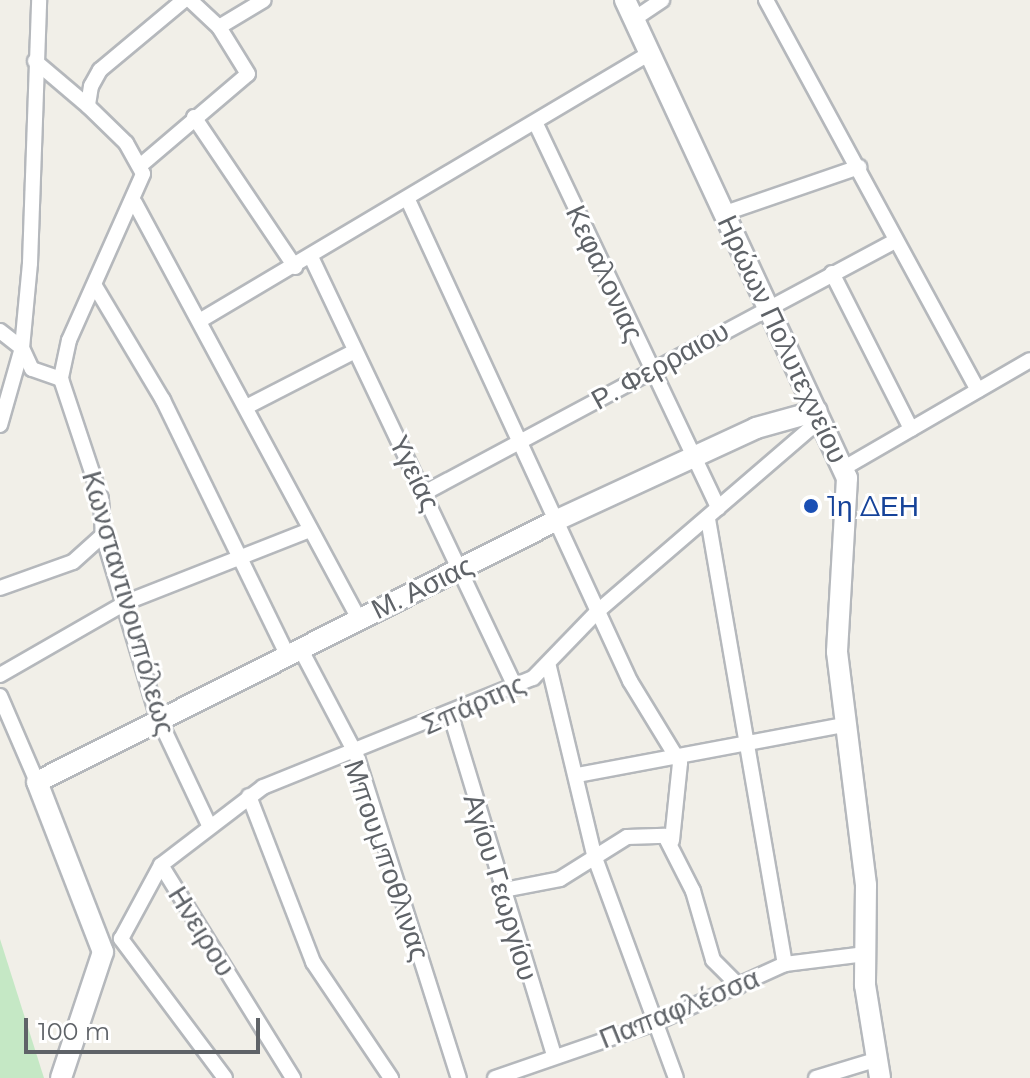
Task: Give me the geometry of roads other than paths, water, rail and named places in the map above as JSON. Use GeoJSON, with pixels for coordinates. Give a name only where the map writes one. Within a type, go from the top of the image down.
{"type":"FeatureCollection","features":[{"type":"Feature","properties":{"kind":"street"},"geometry":{"type":"LineString","coordinates":[[0,425],[22,348],[35,203],[35,61],[39,0]]}},
{"type":"Feature","properties":{"kind":"street"},"geometry":{"type":"LineString","coordinates":[[0,331],[22,348],[32,369],[61,379],[95,286],[135,203],[141,165],[248,74],[219,27],[187,0],[100,70],[88,106]]}},
{"type":"Feature","properties":{"kind":"street"},"geometry":{"type":"LineString","coordinates":[[219,27],[264,0]]}},
{"type":"Feature","properties":{"kind":"street","name":"Ηρώων Πολυτεχνείου"},"geometry":{"type":"LineString","coordinates":[[625,0],[844,468],[849,490],[837,652],[869,919],[865,954],[878,1069]]}},
{"type":"Feature","properties":{"kind":"street"},"geometry":{"type":"LineString","coordinates":[[634,19],[662,0]]}},
{"type":"Feature","properties":{"kind":"street"},"geometry":{"type":"LineString","coordinates":[[766,0],[978,390]]}},
{"type":"Feature","properties":{"kind":"street"},"geometry":{"type":"LineString","coordinates":[[201,320],[312,259],[650,53]]}},
{"type":"Feature","properties":{"kind":"street"},"geometry":{"type":"LineString","coordinates":[[35,61],[88,106],[141,165]]}},
{"type":"Feature","properties":{"kind":"street"},"geometry":{"type":"LineString","coordinates":[[194,117],[295,267]]}},
{"type":"Feature","properties":{"kind":"street","name":"Κεφαλονιας"},"geometry":{"type":"LineString","coordinates":[[536,124],[690,457],[713,514],[785,964]]}},
{"type":"Feature","properties":{"kind":"street"},"geometry":{"type":"LineString","coordinates":[[725,213],[859,167]]}},
{"type":"Feature","properties":{"kind":"street"},"geometry":{"type":"LineString","coordinates":[[408,200],[555,521],[683,777],[672,841],[704,943],[739,986]]}},
{"type":"Feature","properties":{"kind":"street"},"geometry":{"type":"LineString","coordinates":[[135,203],[248,406],[358,618]]}},
{"type":"Feature","properties":{"kind":"street","name":"Ρ. Φερραιου"},"geometry":{"type":"LineString","coordinates":[[426,492],[768,306],[895,241]]}},
{"type":"Feature","properties":{"kind":"street","name":"Υγείας"},"geometry":{"type":"LineString","coordinates":[[312,259],[426,492],[516,688]]}},
{"type":"Feature","properties":{"kind":"street"},"geometry":{"type":"LineString","coordinates":[[832,273],[911,429]]}},
{"type":"Feature","properties":{"kind":"street","name":"Μπουμποθλινας"},"geometry":{"type":"LineString","coordinates":[[95,286],[163,400],[237,556],[356,754],[459,1078]]}},
{"type":"Feature","properties":{"kind":"street"},"geometry":{"type":"LineString","coordinates":[[248,406],[355,351]]}},
{"type":"Feature","properties":{"kind":"street"},"geometry":{"type":"LineString","coordinates":[[844,468],[1030,360]]}},
{"type":"Feature","properties":{"kind":"street","name":"Κωνσταντινουπόλεως"},"geometry":{"type":"LineString","coordinates":[[61,379],[101,499],[103,535],[127,602],[157,715],[208,823]]}},
{"type":"Feature","properties":{"kind":"street","name":"Μ. Ασιας"},"geometry":{"type":"LineString","coordinates":[[37,782],[157,715],[690,457],[819,415]]}},
{"type":"Feature","properties":{"kind":"street","name":"Σπάρτης"},"geometry":{"type":"LineString","coordinates":[[225,1078],[125,953],[122,930],[161,865],[208,823],[249,796],[451,716],[516,688],[549,667],[598,611],[713,514],[819,415]]}},
{"type":"Feature","properties":{"kind":"street"},"geometry":{"type":"LineString","coordinates":[[0,675],[127,602],[237,556],[310,530]]}},
{"type":"Feature","properties":{"kind":"street"},"geometry":{"type":"LineString","coordinates":[[0,588],[73,562],[103,535]]}},
{"type":"Feature","properties":{"kind":"street"},"geometry":{"type":"LineString","coordinates":[[549,667],[595,858],[676,1078]]}},
{"type":"Feature","properties":{"kind":"street"},"geometry":{"type":"LineString","coordinates":[[0,696],[103,952],[61,1078]]}},
{"type":"Feature","properties":{"kind":"street","name":"Αγίου Γεωργίου"},"geometry":{"type":"LineString","coordinates":[[451,716],[554,1056]]}},
{"type":"Feature","properties":{"kind":"street"},"geometry":{"type":"LineString","coordinates":[[577,775],[845,725]]}},
{"type":"Feature","properties":{"kind":"street"},"geometry":{"type":"LineString","coordinates":[[249,796],[307,949],[391,1078]]}},
{"type":"Feature","properties":{"kind":"street"},"geometry":{"type":"LineString","coordinates":[[504,890],[560,879],[627,837],[655,833],[672,841]]}},
{"type":"Feature","properties":{"kind":"street","name":"Ηνειρου"},"geometry":{"type":"LineString","coordinates":[[161,865],[293,1078]]}},
{"type":"Feature","properties":{"kind":"street","name":"Παπαφλέσσα"},"geometry":{"type":"LineString","coordinates":[[495,1078],[655,1023],[785,964],[865,954]]}},
{"type":"Feature","properties":{"kind":"street"},"geometry":{"type":"LineString","coordinates":[[816,1078],[878,1069]]}},
{"type":"Feature","properties":{"kind":"place","name":"1η ΔΕΗ"},"geometry":{"type":"Point","coordinates":[811,506]}}]}
